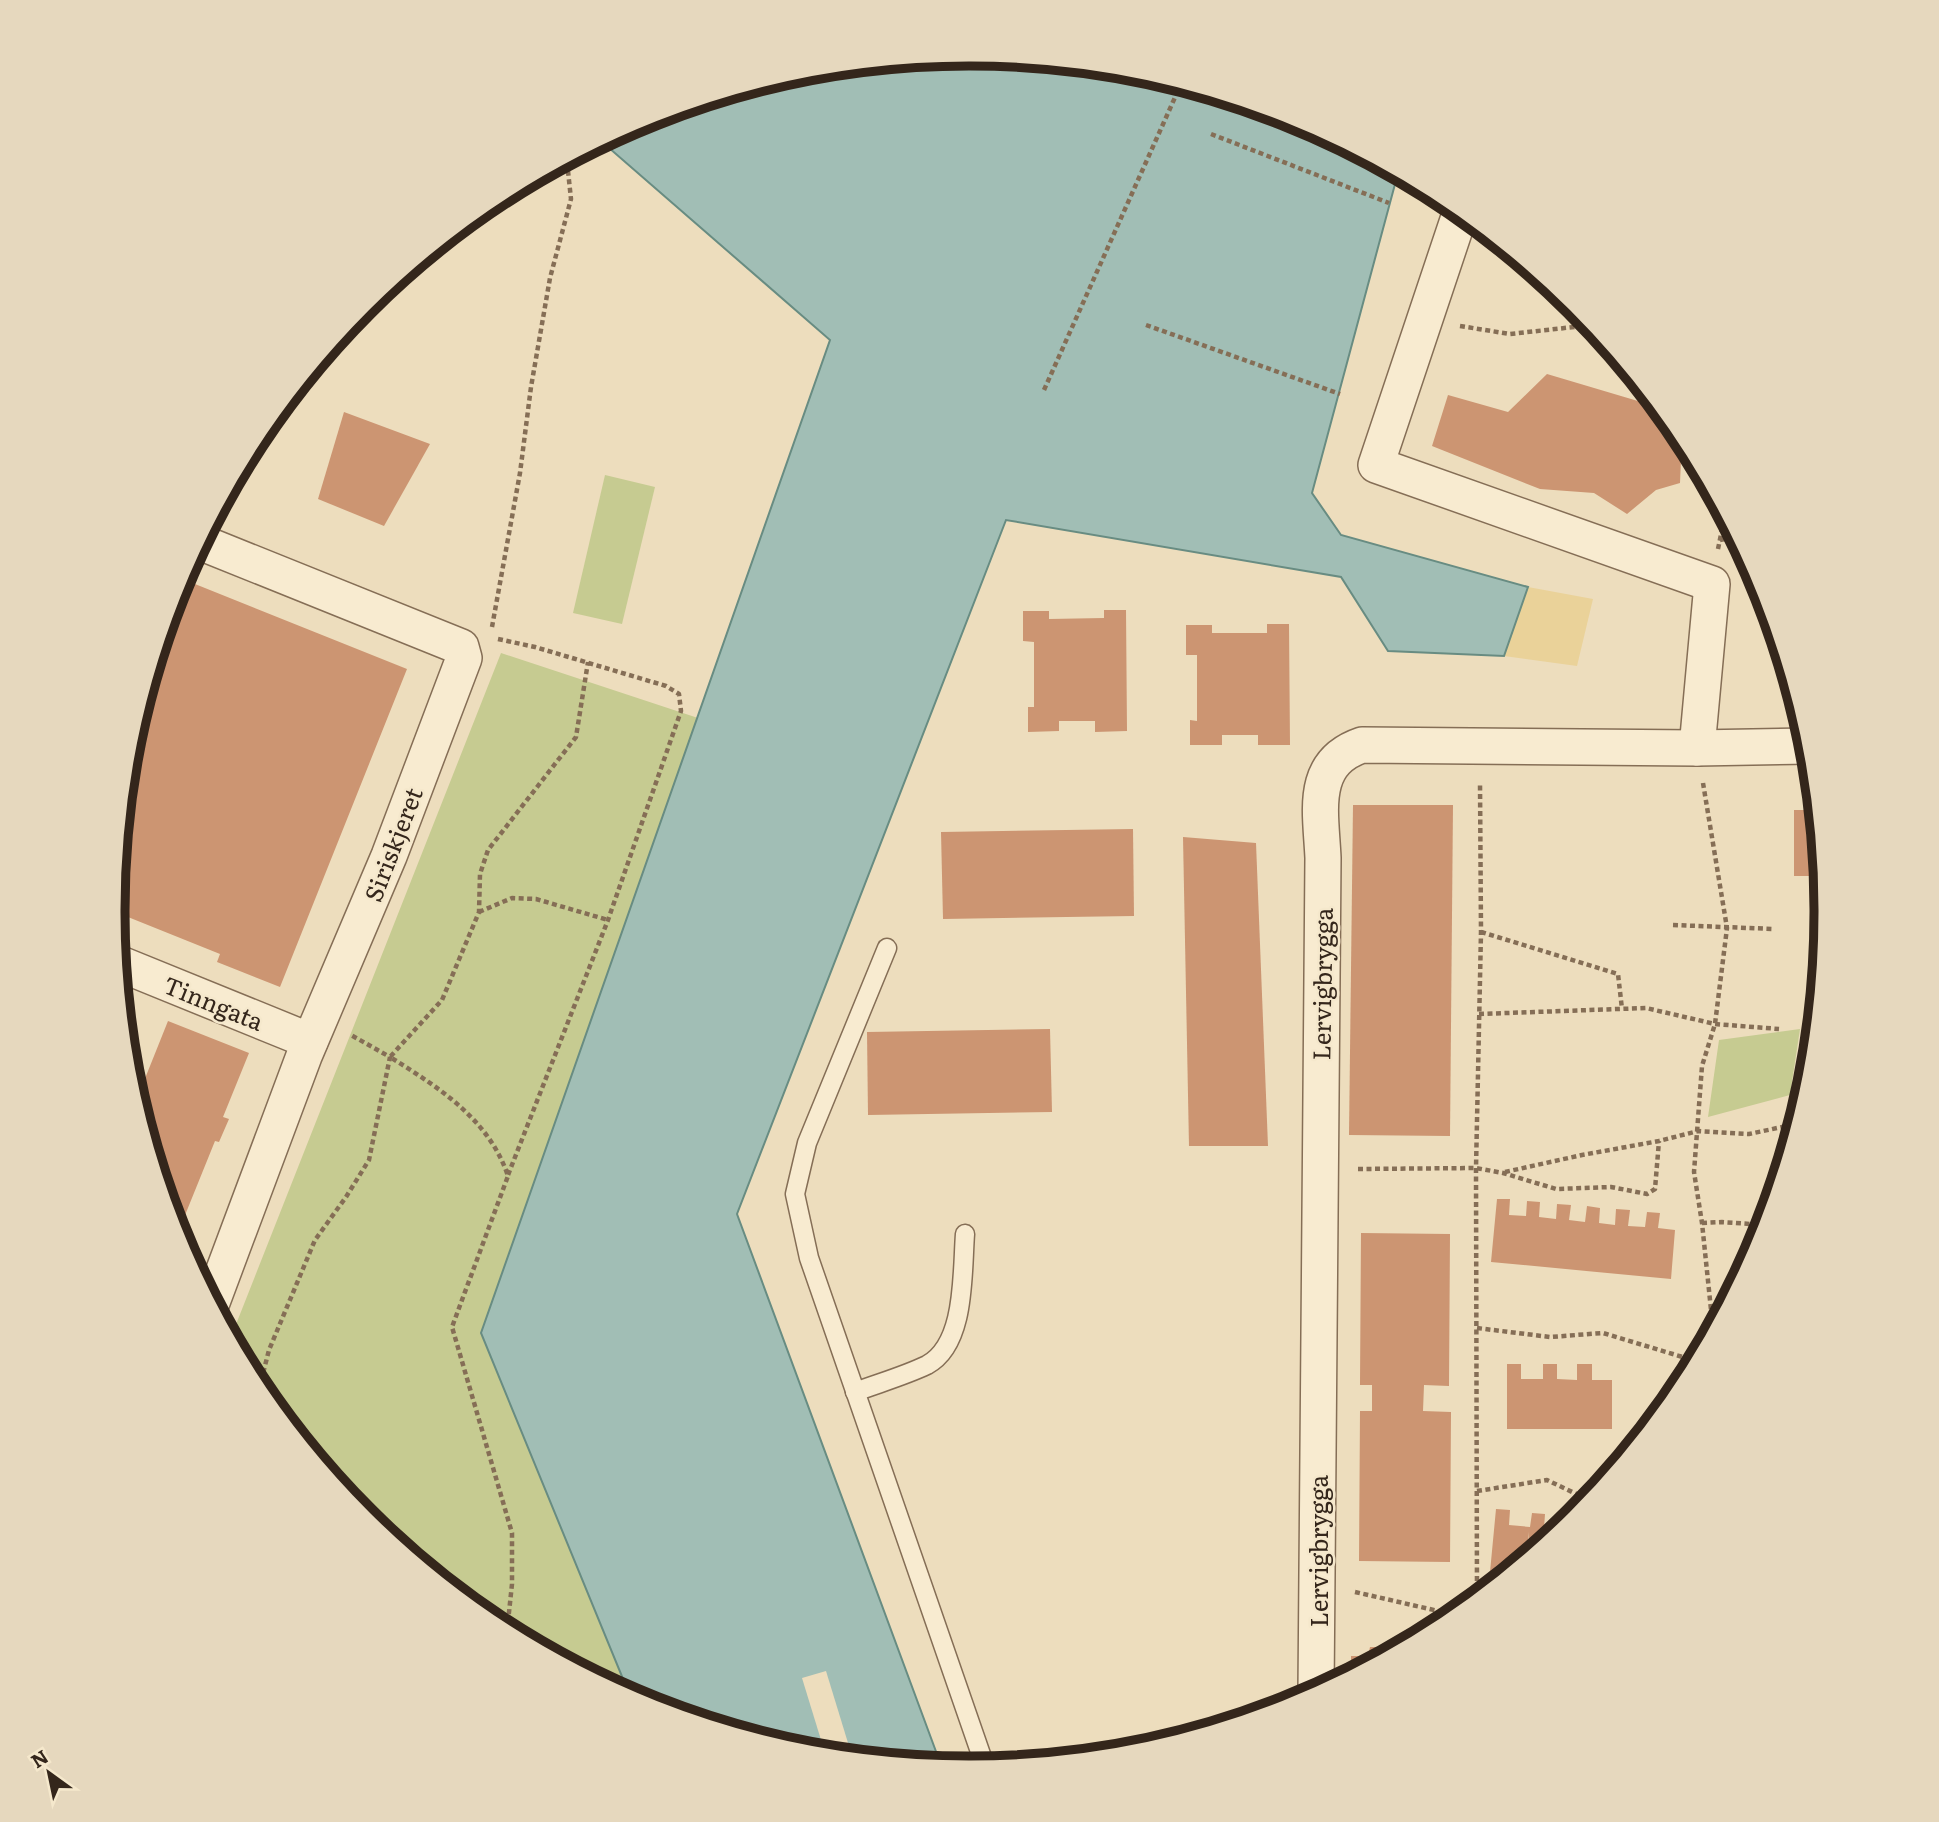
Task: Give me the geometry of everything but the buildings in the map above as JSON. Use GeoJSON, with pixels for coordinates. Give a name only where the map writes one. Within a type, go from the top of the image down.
{"type":"FeatureCollection","features":[{"type":"Feature","properties":{"kind":"street"},"geometry":{"type":"LineString","coordinates":[[1457,222],[1376,465],[1712,584],[1697,748]]}},
{"type":"Feature","properties":{"kind":"street"},"geometry":{"type":"LineString","coordinates":[[208,545],[474,642]]}},
{"type":"Feature","properties":{"kind":"street","name":"Siriskjeret"},"geometry":{"type":"LineString","coordinates":[[216,1292],[310,1041],[389,856],[464,659],[474,642]]}},
{"type":"Feature","properties":{"kind":"street","name":"Lervigbrygga"},"geometry":{"type":"LineString","coordinates":[[1316,1680],[1323,777],[1337,757],[1362,745],[1798,746]]}},
{"type":"Feature","properties":{"kind":"street","name":"Tinngata"},"geometry":{"type":"LineString","coordinates":[[127,967],[310,1041]]}},
{"type":"Feature","properties":{"kind":"lane"},"geometry":{"type":"LineString","coordinates":[[887,948],[807,1143],[795,1194],[809,1258],[981,1756]]}},
{"type":"Feature","properties":{"kind":"lane"},"geometry":{"type":"LineString","coordinates":[[855,1392],[928,1364],[944,1350],[954,1332],[958,1310],[965,1234]]}},
{"type":"Feature","properties":{"kind":"path"},"geometry":{"type":"LineString","coordinates":[[1044,390],[1177,93]]}},
{"type":"Feature","properties":{"kind":"path"},"geometry":{"type":"LineString","coordinates":[[1211,134],[1389,203]]}},
{"type":"Feature","properties":{"kind":"path"},"geometry":{"type":"LineString","coordinates":[[474,642],[494,624],[550,278],[571,199],[566,170]]}},
{"type":"Feature","properties":{"kind":"path"},"geometry":{"type":"LineString","coordinates":[[1424,321],[1510,334],[1579,326]]}},
{"type":"Feature","properties":{"kind":"path"},"geometry":{"type":"LineString","coordinates":[[1146,325],[1340,394]]}},
{"type":"Feature","properties":{"kind":"path"},"geometry":{"type":"LineString","coordinates":[[1720,540],[1728,539]]}},
{"type":"Feature","properties":{"kind":"path"},"geometry":{"type":"LineString","coordinates":[[474,642],[588,662],[666,686],[679,694],[681,710],[608,920],[508,1175],[452,1327],[512,1533],[512,1584],[508,1618]]}},
{"type":"Feature","properties":{"kind":"path"},"geometry":{"type":"LineString","coordinates":[[263,1373],[269,1350],[316,1240],[369,1160],[390,1057],[442,1000],[479,912],[480,874],[488,850],[576,737],[588,662]]}},
{"type":"Feature","properties":{"kind":"path"},"geometry":{"type":"LineString","coordinates":[[1477,1586],[1476,1168],[1481,932],[1480,746]]}},
{"type":"Feature","properties":{"kind":"path"},"geometry":{"type":"LineString","coordinates":[[1697,748],[1727,928],[1715,1024],[1702,1066],[1694,1172],[1711,1314]]}},
{"type":"Feature","properties":{"kind":"path"},"geometry":{"type":"LineString","coordinates":[[479,912],[512,898],[536,899],[608,920]]}},
{"type":"Feature","properties":{"kind":"path"},"geometry":{"type":"LineString","coordinates":[[1673,925],[1774,929]]}},
{"type":"Feature","properties":{"kind":"path"},"geometry":{"type":"LineString","coordinates":[[1481,932],[1618,974],[1622,1009]]}},
{"type":"Feature","properties":{"kind":"path"},"geometry":{"type":"LineString","coordinates":[[1479,1014],[1646,1008],[1715,1024],[1779,1029]]}},
{"type":"Feature","properties":{"kind":"path"},"geometry":{"type":"LineString","coordinates":[[310,1041],[343,1031],[390,1057],[462,1106],[501,1156],[508,1175]]}},
{"type":"Feature","properties":{"kind":"path"},"geometry":{"type":"LineString","coordinates":[[1503,1173],[1698,1131],[1749,1134],[1786,1126]]}},
{"type":"Feature","properties":{"kind":"path"},"geometry":{"type":"LineString","coordinates":[[1319,1167],[1476,1168],[1556,1189],[1611,1187],[1647,1194],[1655,1189],[1659,1141]]}},
{"type":"Feature","properties":{"kind":"path"},"geometry":{"type":"LineString","coordinates":[[1702,1223],[1753,1225]]}},
{"type":"Feature","properties":{"kind":"path"},"geometry":{"type":"LineString","coordinates":[[1476,1328],[1550,1337],[1603,1333],[1686,1358]]}},
{"type":"Feature","properties":{"kind":"path"},"geometry":{"type":"LineString","coordinates":[[1476,1491],[1547,1480],[1579,1495]]}},
{"type":"Feature","properties":{"kind":"path"},"geometry":{"type":"LineString","coordinates":[[1317,1583],[1441,1612]]}},
{"type":"Feature","properties":{"kind":"green space"},"geometry":{"type":"Polygon","coordinates":[[[605,475],[655,487],[622,624],[573,613],[605,475]]]}},
{"type":"Feature","properties":{"kind":"green space"},"geometry":{"type":"Polygon","coordinates":[[[501,653],[698,718],[481,1333],[624,1681],[547,1642],[500,1613],[455,1581],[413,1546],[372,1508],[335,1468],[267,1380],[235,1327],[501,653]]]}},
{"type":"Feature","properties":{"kind":"green space"},"geometry":{"type":"Polygon","coordinates":[[[1800,1029],[1790,1095],[1708,1117],[1719,1040],[1800,1029]]]}},
{"type":"Feature","properties":{"kind":"sand"},"geometry":{"type":"Polygon","coordinates":[[[1528,587],[1593,599],[1577,666],[1504,656],[1528,587]]]}},
{"type":"Feature","properties":{"kind":"water"},"geometry":{"type":"Polygon","coordinates":[[[970,66],[1080,74],[1188,95],[1241,111],[1343,154],[1396,182],[1312,493],[1341,535],[1528,587],[1504,656],[1388,651],[1341,577],[1006,520],[737,1214],[937,1755],[859,1748],[751,1727],[698,1711],[624,1681],[481,1333],[830,340],[609,148],[698,111],[751,95],[859,74],[914,68],[970,66]]]}},
{"type":"Feature","properties":{"kind":"pier"},"geometry":{"type":"Polygon","coordinates":[[[826,1671],[849,1746],[822,1742],[802,1678],[826,1671]]]}}]}
